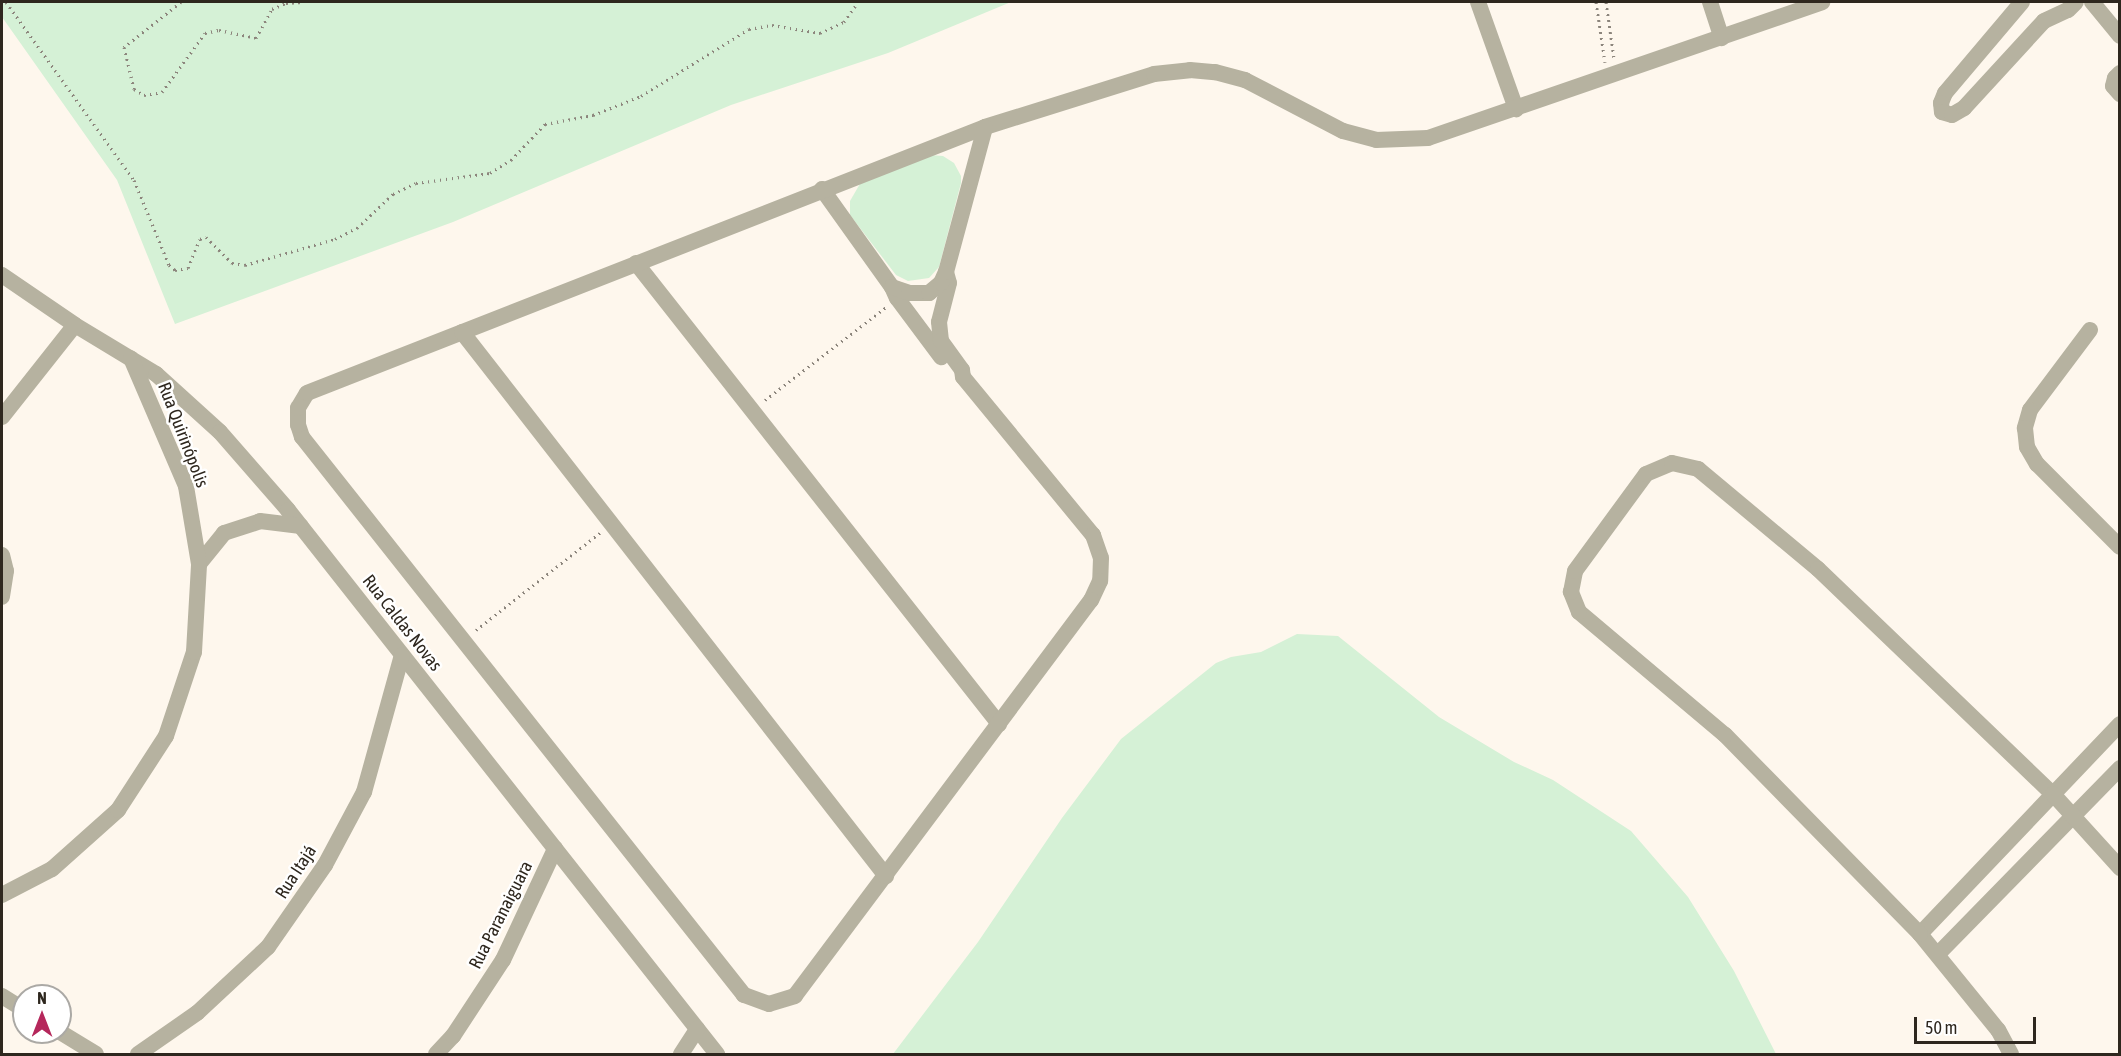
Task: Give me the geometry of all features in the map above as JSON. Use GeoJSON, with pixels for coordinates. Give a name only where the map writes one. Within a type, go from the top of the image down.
{"type":"FeatureCollection","features":[{"type":"Feature","properties":{"kind":"street"},"geometry":{"type":"LineString","coordinates":[[1478,2],[1516,109]]}},
{"type":"Feature","properties":{"kind":"street"},"geometry":{"type":"LineString","coordinates":[[1710,2],[1722,38]]}},
{"type":"Feature","properties":{"kind":"street"},"geometry":{"type":"LineString","coordinates":[[946,272],[949,283],[939,322],[941,341],[962,370],[963,377],[1093,535],[1101,558],[1100,581],[1091,600],[795,996],[769,1004],[744,995],[302,438],[298,425],[298,408],[307,393],[822,189],[985,127],[1154,74],[1190,70],[1215,72],[1245,80],[1342,131],[1376,140],[1428,138],[1611,77],[1822,2]]}},
{"type":"Feature","properties":{"kind":"street"},"geometry":{"type":"LineString","coordinates":[[2022,2],[1945,93],[1941,103],[1942,112],[1952,115],[1964,108],[2044,21],[2068,10],[2076,2]]}},
{"type":"Feature","properties":{"kind":"street"},"geometry":{"type":"LineString","coordinates":[[2092,2],[2120,36]]}},
{"type":"Feature","properties":{"kind":"street"},"geometry":{"type":"LineString","coordinates":[[2120,73],[2115,78],[2114,86],[2120,94]]}},
{"type":"Feature","properties":{"kind":"street"},"geometry":{"type":"LineString","coordinates":[[894,292],[929,293],[941,283],[946,272],[985,127]]}},
{"type":"Feature","properties":{"kind":"street"},"geometry":{"type":"LineString","coordinates":[[822,189],[955,375],[963,377]]}},
{"type":"Feature","properties":{"kind":"street"},"geometry":{"type":"LineString","coordinates":[[636,263],[999,724]]}},
{"type":"Feature","properties":{"kind":"street","name":"Rua Caldas Novas"},"geometry":{"type":"LineString","coordinates":[[2,275],[75,325],[156,374],[220,432],[301,526],[717,1054]]}},
{"type":"Feature","properties":{"kind":"street"},"geometry":{"type":"LineString","coordinates":[[2,417],[75,325]]}},
{"type":"Feature","properties":{"kind":"street"},"geometry":{"type":"LineString","coordinates":[[2090,330],[2030,410],[2025,428],[2027,447],[2037,464],[2120,547]]}},
{"type":"Feature","properties":{"kind":"street"},"geometry":{"type":"LineString","coordinates":[[462,332],[886,876]]}},
{"type":"Feature","properties":{"kind":"street","name":"Rua Quirinópolis"},"geometry":{"type":"LineString","coordinates":[[2,896],[52,869],[118,810],[166,736],[194,652],[199,564],[186,486],[130,357]]}},
{"type":"Feature","properties":{"kind":"street"},"geometry":{"type":"LineString","coordinates":[[2011,1054],[1998,1030],[1939,953],[1725,735],[1579,612],[1571,592],[1575,571],[1646,474],[1672,463],[1698,469],[1818,569],[2053,794],[2120,868]]}},
{"type":"Feature","properties":{"kind":"street"},"geometry":{"type":"LineString","coordinates":[[199,564],[224,533],[260,521],[301,526]]}},
{"type":"Feature","properties":{"kind":"street"},"geometry":{"type":"LineString","coordinates":[[2,555],[6,571],[2,597]]}},
{"type":"Feature","properties":{"kind":"street","name":"Rua Itajá"},"geometry":{"type":"LineString","coordinates":[[138,1054],[197,1013],[268,947],[325,865],[364,792],[402,655]]}},
{"type":"Feature","properties":{"kind":"street"},"geometry":{"type":"LineString","coordinates":[[1920,934],[2120,724]]}},
{"type":"Feature","properties":{"kind":"street"},"geometry":{"type":"LineString","coordinates":[[1939,953],[2120,768]]}},
{"type":"Feature","properties":{"kind":"street","name":"Rua Paranaiguara"},"geometry":{"type":"LineString","coordinates":[[436,1054],[453,1036],[503,960],[555,849]]}},
{"type":"Feature","properties":{"kind":"street"},"geometry":{"type":"LineString","coordinates":[[681,1054],[697,1029]]}},
{"type":"Feature","properties":{"kind":"street"},"geometry":{"type":"LineString","coordinates":[[72,1039],[96,1054]]}},
{"type":"Feature","properties":{"kind":"path"},"geometry":{"type":"LineString","coordinates":[[6,2],[134,180],[169,265],[176,270],[188,268],[200,239],[206,237],[232,262],[245,265],[335,239],[357,228],[393,194],[416,183],[490,173],[511,160],[546,124],[593,115],[641,96],[749,29],[772,26],[820,33],[844,22],[858,2]]}},
{"type":"Feature","properties":{"kind":"path"},"geometry":{"type":"LineString","coordinates":[[181,2],[124,47],[134,89],[144,95],[162,92],[205,33],[219,30],[256,38],[272,9],[286,3],[303,2]]}},
{"type":"Feature","properties":{"kind":"path"},"geometry":{"type":"LineString","coordinates":[[1596,2],[1611,77]]}},
{"type":"Feature","properties":{"kind":"path"},"geometry":{"type":"LineString","coordinates":[[1606,2],[1611,77]]}},
{"type":"Feature","properties":{"kind":"path"},"geometry":{"type":"LineString","coordinates":[[752,411],[894,292]]}},
{"type":"Feature","properties":{"kind":"path"},"geometry":{"type":"LineString","coordinates":[[463,640],[612,524]]}},
{"type":"Feature","properties":{"kind":"green space"},"geometry":{"type":"Polygon","coordinates":[[[2,2],[1011,2],[888,53],[731,105],[453,222],[175,324],[117,180],[2,17],[2,2]]]}},
{"type":"Feature","properties":{"kind":"green space"},"geometry":{"type":"Polygon","coordinates":[[[930,155],[943,156],[954,163],[961,176],[961,183],[939,267],[929,278],[908,281],[896,275],[850,215],[850,201],[861,182],[930,155]]]}},
{"type":"Feature","properties":{"kind":"green space"},"geometry":{"type":"Polygon","coordinates":[[[1297,634],[1338,636],[1439,717],[1514,762],[1553,780],[1631,831],[1688,897],[1734,971],[1776,1054],[893,1054],[978,942],[1062,818],[1121,739],[1216,663],[1231,657],[1261,652],[1297,634]]]}}]}
